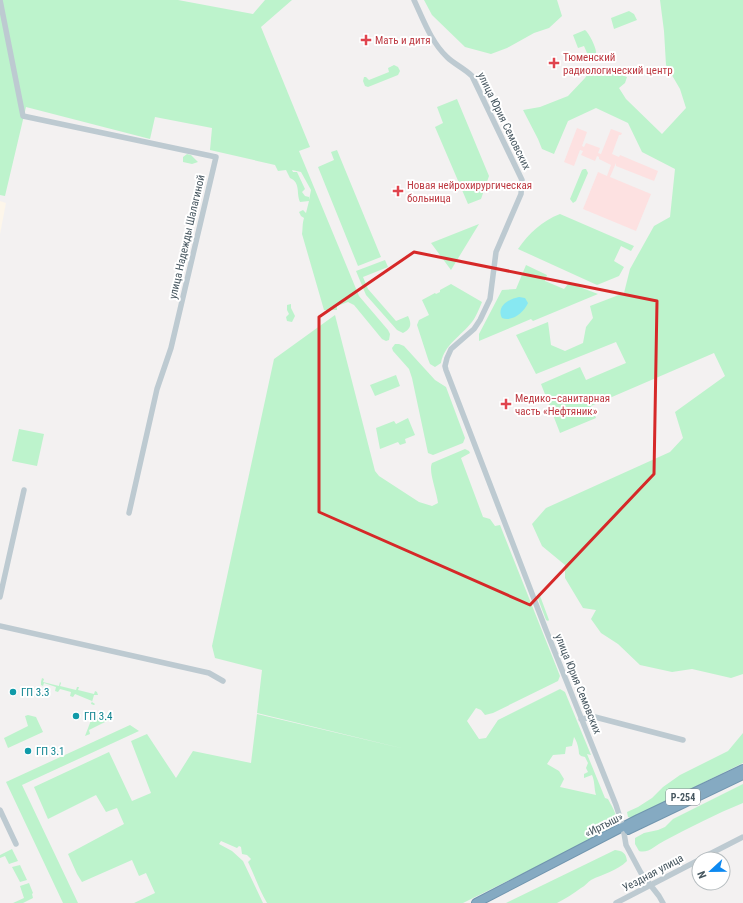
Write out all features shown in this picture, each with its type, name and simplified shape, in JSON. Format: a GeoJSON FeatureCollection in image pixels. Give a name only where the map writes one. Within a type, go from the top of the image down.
{"type":"FeatureCollection","features":[{"type":"Feature","properties":{"kind":"highway","name":"«Иртыш»"},"geometry":{"type":"LineString","coordinates":[[476,903],[743,769]]}},
{"type":"Feature","properties":{"kind":"highway","name":"«Иртыш»"},"geometry":{"type":"LineString","coordinates":[[486,903],[623,830],[743,775]]}},
{"type":"Feature","properties":{"kind":"street","name":"улица Надежды Шалагиной"},"geometry":{"type":"LineString","coordinates":[[0,0],[23,116],[216,157],[171,348],[157,389],[129,513]]}},
{"type":"Feature","properties":{"kind":"street","name":"улица Юрия Семовских"},"geometry":{"type":"LineString","coordinates":[[414,0],[434,42],[447,57],[464,68],[472,76],[522,180],[521,194],[496,252],[490,299],[474,329],[452,349],[447,358],[445,366],[446,370],[581,719],[616,805],[626,845],[642,873],[663,903]]}},
{"type":"Feature","properties":{"kind":"street"},"geometry":{"type":"LineString","coordinates":[[0,597],[24,490]]}},
{"type":"Feature","properties":{"kind":"street"},"geometry":{"type":"LineString","coordinates":[[0,626],[208,673],[223,682]]}},
{"type":"Feature","properties":{"kind":"street"},"geometry":{"type":"LineString","coordinates":[[581,719],[595,717],[683,740]]}},
{"type":"Feature","properties":{"kind":"street"},"geometry":{"type":"LineString","coordinates":[[0,810],[16,844]]}},
{"type":"Feature","properties":{"kind":"street","name":"Уездная улица"},"geometry":{"type":"LineString","coordinates":[[716,851],[743,837]]}},
{"type":"Feature","properties":{"kind":"street","name":"Уездная улица"},"geometry":{"type":"LineString","coordinates":[[616,903],[691,864]]}},
{"type":"Feature","properties":{"kind":"highlighted area"},"geometry":{"type":"Polygon","coordinates":[[[414,252],[657,301],[654,474],[530,605],[319,512],[319,317],[414,252]]]}},
{"type":"Feature","properties":{"kind":"shaded area"},"geometry":{"type":"Polygon","coordinates":[[[577,128],[587,132],[582,146],[584,147],[586,143],[600,148],[598,153],[601,154],[611,129],[622,133],[619,135],[612,154],[619,157],[620,155],[658,171],[654,181],[616,166],[616,163],[610,177],[651,194],[636,231],[583,209],[598,172],[607,176],[611,165],[599,159],[597,156],[595,161],[581,155],[583,151],[580,150],[574,166],[564,162],[577,128]]]}},
{"type":"Feature","properties":{"kind":"shaded area"},"geometry":{"type":"Polygon","coordinates":[[[0,201],[6,203],[0,234],[0,201]]]}},
{"type":"Feature","properties":{"kind":"green space"},"geometry":{"type":"Polygon","coordinates":[[[0,0],[178,0],[253,14],[265,0],[292,0],[261,27],[310,147],[299,151],[359,296],[388,330],[390,334],[389,340],[386,341],[382,339],[354,305],[348,302],[337,306],[337,310],[324,310],[302,234],[304,218],[299,212],[303,210],[306,213],[309,201],[300,202],[297,185],[290,178],[286,170],[278,171],[275,165],[210,150],[212,128],[155,117],[150,139],[26,107],[5,196],[0,195],[0,0]],[[292,170],[293,172],[297,172],[305,189],[302,192],[305,196],[309,197],[309,200],[311,190],[301,172],[292,170]]]}},
{"type":"Feature","properties":{"kind":"green space"},"geometry":{"type":"Polygon","coordinates":[[[424,0],[557,0],[562,16],[549,28],[534,33],[507,48],[491,54],[465,47],[432,15],[424,0]]]}},
{"type":"Feature","properties":{"kind":"green space"},"geometry":{"type":"Polygon","coordinates":[[[660,0],[743,0],[743,674],[731,678],[692,669],[672,672],[640,665],[618,644],[601,633],[591,619],[596,610],[583,608],[565,578],[565,565],[542,546],[532,524],[546,508],[670,452],[683,438],[675,412],[725,376],[714,353],[591,406],[596,418],[560,433],[541,384],[580,367],[586,380],[626,363],[616,342],[536,374],[516,335],[548,322],[551,345],[565,351],[583,343],[586,327],[593,318],[590,306],[624,293],[630,269],[654,226],[670,217],[675,169],[642,152],[628,123],[596,108],[568,121],[554,154],[542,149],[523,110],[540,107],[568,96],[585,78],[593,66],[605,69],[608,67],[627,77],[625,83],[619,88],[626,99],[662,134],[686,108],[680,89],[666,65],[660,0]]]}},
{"type":"Feature","properties":{"kind":"green space"},"geometry":{"type":"Polygon","coordinates":[[[629,11],[634,14],[637,20],[614,29],[611,18],[629,11]]]}},
{"type":"Feature","properties":{"kind":"green space"},"geometry":{"type":"Polygon","coordinates":[[[585,30],[596,50],[595,56],[590,60],[584,46],[578,48],[573,35],[585,30]]]}},
{"type":"Feature","properties":{"kind":"green space"},"geometry":{"type":"Polygon","coordinates":[[[394,65],[398,67],[400,71],[398,75],[368,87],[365,86],[363,81],[364,77],[369,80],[389,72],[388,68],[394,65]]]}},
{"type":"Feature","properties":{"kind":"green space"},"geometry":{"type":"Polygon","coordinates":[[[457,99],[489,176],[481,199],[468,204],[435,127],[443,123],[437,107],[457,99]]]}},
{"type":"Feature","properties":{"kind":"green space"},"geometry":{"type":"Polygon","coordinates":[[[337,150],[381,257],[358,266],[318,167],[334,160],[331,152],[337,150]]]}},
{"type":"Feature","properties":{"kind":"green space"},"geometry":{"type":"Polygon","coordinates":[[[187,154],[191,155],[198,162],[192,164],[183,162],[183,157],[187,154]]]}},
{"type":"Feature","properties":{"kind":"green space"},"geometry":{"type":"Polygon","coordinates":[[[586,169],[588,173],[576,201],[573,203],[570,199],[582,170],[586,169]]]}},
{"type":"Feature","properties":{"kind":"green space"},"geometry":{"type":"Polygon","coordinates":[[[560,214],[634,246],[631,251],[621,246],[614,261],[624,267],[619,276],[597,285],[518,249],[536,228],[547,220],[560,214]]]}},
{"type":"Feature","properties":{"kind":"green space"},"geometry":{"type":"Polygon","coordinates":[[[479,224],[451,270],[431,243],[479,224]]]}},
{"type":"Feature","properties":{"kind":"green space"},"geometry":{"type":"Polygon","coordinates":[[[385,260],[388,267],[363,277],[368,289],[396,321],[408,316],[410,326],[408,330],[403,333],[397,330],[366,295],[356,271],[385,260]]]}},
{"type":"Feature","properties":{"kind":"green space"},"geometry":{"type":"Polygon","coordinates":[[[526,265],[547,275],[545,281],[564,289],[569,283],[598,294],[533,321],[531,319],[479,341],[479,334],[502,290],[516,289],[526,265]]]}},
{"type":"Feature","properties":{"kind":"green space"},"geometry":{"type":"Polygon","coordinates":[[[451,284],[482,302],[468,327],[449,346],[441,363],[435,367],[430,364],[417,325],[419,320],[429,315],[422,300],[440,292],[440,290],[451,284]]]}},
{"type":"Feature","properties":{"kind":"green space"},"geometry":{"type":"Polygon","coordinates":[[[291,304],[291,308],[295,316],[292,322],[287,321],[286,317],[289,314],[287,305],[291,304]]]}},
{"type":"Feature","properties":{"kind":"green space"},"geometry":{"type":"Polygon","coordinates":[[[335,315],[375,471],[379,476],[419,502],[432,506],[438,503],[431,471],[432,463],[465,449],[469,451],[470,453],[461,458],[483,517],[490,519],[495,526],[500,525],[560,676],[558,681],[493,713],[485,715],[481,710],[476,708],[467,721],[479,739],[486,738],[498,720],[560,689],[565,692],[591,755],[587,754],[605,798],[608,799],[615,812],[617,823],[610,830],[463,903],[267,903],[248,862],[251,859],[247,855],[242,854],[241,847],[239,846],[237,848],[221,841],[219,844],[232,851],[243,861],[263,903],[134,903],[155,893],[146,873],[139,876],[132,860],[82,882],[68,854],[124,824],[117,808],[106,812],[96,795],[48,819],[34,787],[109,752],[132,801],[151,793],[131,741],[147,734],[176,778],[193,751],[251,763],[257,714],[405,749],[257,713],[262,670],[215,658],[212,646],[274,359],[335,315]],[[574,737],[572,746],[566,747],[565,754],[553,755],[547,764],[559,771],[564,779],[560,787],[596,795],[592,775],[584,778],[584,774],[588,772],[586,768],[588,763],[585,757],[579,754],[578,745],[574,737]]]}},
{"type":"Feature","properties":{"kind":"green space"},"geometry":{"type":"Polygon","coordinates":[[[395,344],[404,346],[435,380],[446,387],[465,438],[463,443],[433,455],[428,453],[412,378],[409,369],[393,351],[392,348],[395,344]]]}},
{"type":"Feature","properties":{"kind":"green space"},"geometry":{"type":"Polygon","coordinates":[[[396,375],[400,386],[375,396],[370,385],[396,375]]]}},
{"type":"Feature","properties":{"kind":"green space"},"geometry":{"type":"Polygon","coordinates":[[[408,418],[415,435],[405,439],[406,443],[400,445],[398,442],[380,449],[376,428],[394,421],[396,424],[408,418]]]}},
{"type":"Feature","properties":{"kind":"green space"},"geometry":{"type":"Polygon","coordinates":[[[19,429],[44,434],[37,466],[12,461],[19,429]]]}},
{"type":"Feature","properties":{"kind":"green space"},"geometry":{"type":"Polygon","coordinates":[[[539,593],[549,620],[548,621],[546,620],[537,596],[539,593]]]}},
{"type":"Feature","properties":{"kind":"green space"},"geometry":{"type":"Polygon","coordinates":[[[42,678],[44,679],[43,682],[59,686],[60,682],[60,686],[76,690],[77,687],[79,687],[78,690],[94,694],[95,691],[98,695],[94,695],[92,702],[95,704],[94,705],[91,704],[92,701],[75,694],[73,697],[70,696],[71,692],[60,689],[58,692],[55,691],[56,687],[44,683],[43,686],[41,685],[42,678]]]}},
{"type":"Feature","properties":{"kind":"green space"},"geometry":{"type":"Polygon","coordinates":[[[28,715],[36,717],[43,732],[8,748],[4,738],[28,726],[25,716],[28,715]]]}},
{"type":"Feature","properties":{"kind":"green space"},"geometry":{"type":"Polygon","coordinates":[[[93,715],[109,720],[89,730],[90,734],[85,736],[93,715]]]}},
{"type":"Feature","properties":{"kind":"green space"},"geometry":{"type":"Polygon","coordinates":[[[130,725],[139,731],[22,785],[78,903],[63,903],[6,782],[130,725]]]}},
{"type":"Feature","properties":{"kind":"green space"},"geometry":{"type":"Polygon","coordinates":[[[743,733],[743,763],[634,817],[628,817],[627,812],[652,798],[663,787],[680,775],[728,751],[743,733]]]}},
{"type":"Feature","properties":{"kind":"green space"},"geometry":{"type":"Polygon","coordinates":[[[743,784],[743,803],[693,826],[649,850],[642,852],[639,851],[635,844],[635,838],[644,833],[665,827],[673,819],[743,784]]]}},
{"type":"Feature","properties":{"kind":"green space"},"geometry":{"type":"Polygon","coordinates":[[[12,849],[18,861],[9,864],[5,856],[0,858],[0,855],[12,849]]]}},
{"type":"Feature","properties":{"kind":"green space"},"geometry":{"type":"Polygon","coordinates":[[[615,850],[624,853],[627,861],[614,870],[591,880],[557,903],[506,903],[615,850]]]}},
{"type":"Feature","properties":{"kind":"green space"},"geometry":{"type":"Polygon","coordinates":[[[20,865],[27,880],[20,882],[12,867],[20,865]]]}},
{"type":"Feature","properties":{"kind":"green space"},"geometry":{"type":"Polygon","coordinates":[[[29,883],[33,893],[33,898],[23,903],[13,903],[24,898],[20,886],[29,883]]]}},
{"type":"Feature","properties":{"kind":"water"},"geometry":{"type":"Polygon","coordinates":[[[519,297],[525,298],[528,303],[524,310],[510,319],[502,318],[501,310],[504,304],[511,299],[519,297]]]}},
{"type":"Feature","properties":{"kind":"place","name":"Мать и дитя"},"geometry":{"type":"Point","coordinates":[366,40]}},
{"type":"Feature","properties":{"kind":"place","name":"Тюменский радиологический центр"},"geometry":{"type":"Point","coordinates":[554,63]}},
{"type":"Feature","properties":{"kind":"place","name":"Новая нейрохирургическая больница"},"geometry":{"type":"Point","coordinates":[398,191]}},
{"type":"Feature","properties":{"kind":"place","name":"Медико–санитарная часть «Нефтяник»"},"geometry":{"type":"Point","coordinates":[506,404]}},
{"type":"Feature","properties":{"kind":"place","name":"ГП 3.3"},"geometry":{"type":"Point","coordinates":[13,692]}},
{"type":"Feature","properties":{"kind":"place","name":"ГП 3.4"},"geometry":{"type":"Point","coordinates":[76,716]}},
{"type":"Feature","properties":{"kind":"place","name":"ГП 3.1"},"geometry":{"type":"Point","coordinates":[28,751]}}]}
